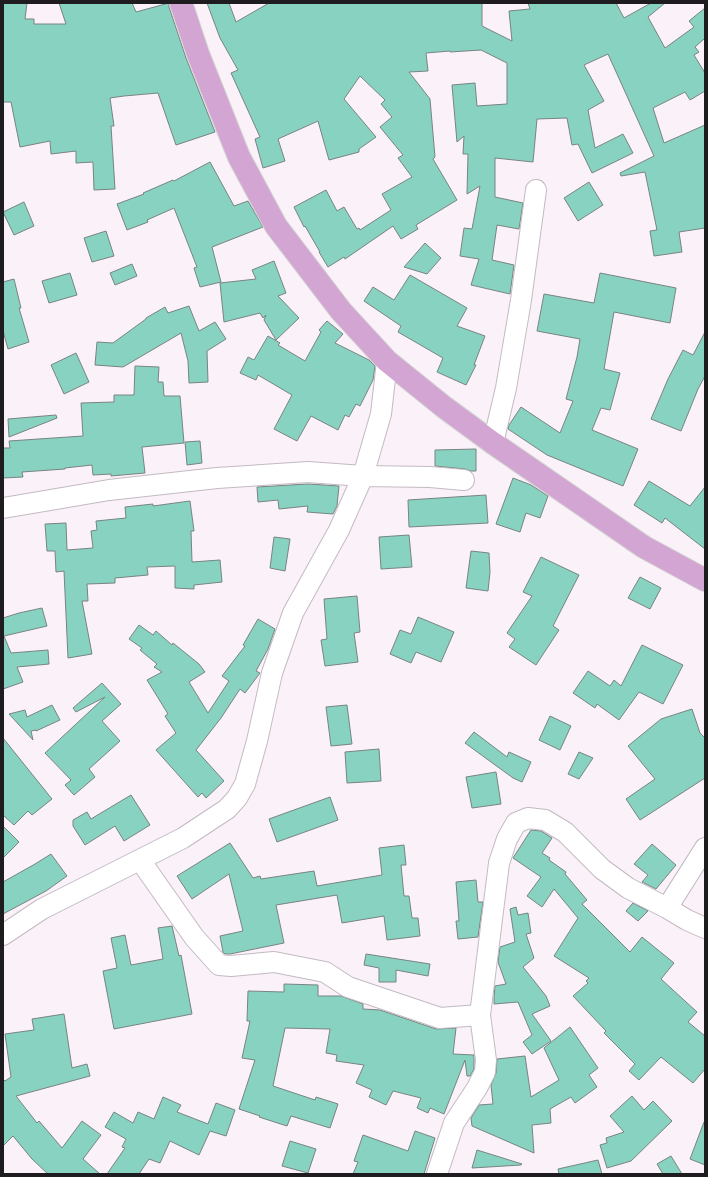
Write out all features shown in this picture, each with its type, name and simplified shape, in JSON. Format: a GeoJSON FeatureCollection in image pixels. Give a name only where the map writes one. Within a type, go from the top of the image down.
{"type":"FeatureCollection","features":[{"type":"Feature","properties":{"kind":"main road"},"geometry":{"type":"LineString","coordinates":[[181,3],[198,54],[239,157],[276,226],[341,312],[388,361],[444,407],[493,443],[644,547],[705,580]]}},
{"type":"Feature","properties":{"kind":"street"},"geometry":{"type":"LineString","coordinates":[[493,443],[506,388],[521,300],[536,190]]}},
{"type":"Feature","properties":{"kind":"street"},"geometry":{"type":"LineString","coordinates":[[3,935],[42,909],[183,838],[227,809],[237,798],[245,784],[257,741],[272,672],[293,613],[339,530],[363,476],[381,414],[388,361]]}},
{"type":"Feature","properties":{"kind":"street"},"geometry":{"type":"LineString","coordinates":[[3,508],[109,490],[216,478],[308,472],[363,476],[430,477],[464,480]]}},
{"type":"Feature","properties":{"kind":"street"},"geometry":{"type":"LineString","coordinates":[[437,1174],[454,1123],[478,1088],[485,1072],[486,1060],[480,1015],[499,863],[507,839],[516,823],[528,818],[545,820],[566,832],[602,869],[628,888],[705,928]]}},
{"type":"Feature","properties":{"kind":"street"},"geometry":{"type":"LineString","coordinates":[[667,908],[705,848]]}},
{"type":"Feature","properties":{"kind":"street"},"geometry":{"type":"LineString","coordinates":[[140,860],[194,937],[219,964],[231,966],[274,962],[281,963],[325,972],[348,987],[440,1018],[480,1015]]}},
{"type":"Feature","properties":{"kind":"building"},"geometry":{"type":"Polygon","coordinates":[[[3,3],[27,3],[25,19],[34,19],[34,24],[66,24],[59,3],[132,3],[136,12],[169,3],[186,58],[215,132],[176,145],[158,93],[110,98],[114,126],[111,126],[115,189],[94,190],[93,162],[76,163],[76,151],[51,154],[50,141],[20,147],[11,102],[3,102],[3,3]]]}},
{"type":"Feature","properties":{"kind":"building"},"geometry":{"type":"Polygon","coordinates":[[[207,3],[229,3],[236,22],[269,3],[482,3],[482,26],[512,41],[509,11],[530,9],[528,3],[616,3],[624,18],[651,3],[665,3],[648,17],[665,48],[694,27],[689,21],[705,8],[705,40],[704,39],[695,47],[699,52],[694,55],[705,73],[705,91],[690,100],[685,92],[653,108],[664,143],[705,125],[705,228],[679,232],[682,252],[654,256],[650,231],[657,230],[645,172],[621,176],[620,173],[654,156],[608,54],[584,65],[604,101],[588,110],[595,148],[623,134],[633,153],[592,173],[578,144],[572,145],[567,118],[537,119],[533,162],[495,158],[495,197],[523,203],[519,229],[497,225],[492,260],[514,265],[510,294],[471,285],[479,259],[460,256],[464,228],[472,229],[480,186],[467,194],[468,154],[463,154],[464,136],[457,142],[452,85],[475,83],[477,106],[507,104],[507,63],[481,50],[426,53],[428,71],[409,72],[430,99],[435,157],[433,159],[457,200],[416,225],[418,229],[401,239],[393,226],[345,259],[344,257],[328,267],[294,207],[326,190],[337,211],[344,207],[357,229],[359,228],[360,230],[391,210],[382,194],[412,177],[398,158],[403,155],[380,127],[392,117],[381,104],[385,100],[360,76],[344,99],[376,137],[359,149],[359,152],[329,160],[318,121],[278,139],[285,161],[263,168],[255,139],[260,137],[231,73],[238,70],[220,38],[207,3]]]}},
{"type":"Feature","properties":{"kind":"building"},"geometry":{"type":"Polygon","coordinates":[[[210,162],[234,206],[248,201],[263,227],[212,247],[221,282],[200,287],[194,268],[197,267],[174,208],[147,220],[148,222],[127,230],[117,204],[144,194],[143,193],[173,180],[174,181],[210,162]]]}},
{"type":"Feature","properties":{"kind":"building"},"geometry":{"type":"Polygon","coordinates":[[[589,182],[603,205],[578,221],[564,198],[589,182]]]}},
{"type":"Feature","properties":{"kind":"building"},"geometry":{"type":"Polygon","coordinates":[[[24,202],[34,226],[14,235],[3,212],[24,202]]]}},
{"type":"Feature","properties":{"kind":"building"},"geometry":{"type":"Polygon","coordinates":[[[106,231],[114,256],[92,262],[84,238],[106,231]]]}},
{"type":"Feature","properties":{"kind":"building"},"geometry":{"type":"Polygon","coordinates":[[[425,243],[441,258],[427,274],[404,267],[425,243]]]}},
{"type":"Feature","properties":{"kind":"building"},"geometry":{"type":"Polygon","coordinates":[[[274,261],[286,293],[278,296],[299,318],[276,340],[264,320],[266,315],[263,318],[260,313],[224,322],[220,283],[256,279],[252,270],[274,261]]]}},
{"type":"Feature","properties":{"kind":"building"},"geometry":{"type":"Polygon","coordinates":[[[132,264],[137,276],[115,285],[110,273],[132,264]]]}},
{"type":"Feature","properties":{"kind":"building"},"geometry":{"type":"Polygon","coordinates":[[[70,273],[77,295],[49,303],[42,281],[70,273]]]}},
{"type":"Feature","properties":{"kind":"building"},"geometry":{"type":"Polygon","coordinates":[[[600,273],[676,288],[670,323],[614,312],[604,369],[620,373],[610,410],[601,408],[592,430],[638,449],[623,486],[547,455],[508,429],[521,407],[560,433],[573,401],[566,399],[580,339],[537,331],[544,294],[594,303],[600,273]]]}},
{"type":"Feature","properties":{"kind":"building"},"geometry":{"type":"Polygon","coordinates":[[[410,275],[467,308],[457,326],[485,336],[474,365],[476,365],[466,385],[437,372],[443,358],[398,332],[401,326],[364,301],[373,287],[394,300],[410,275]]]}},
{"type":"Feature","properties":{"kind":"building"},"geometry":{"type":"Polygon","coordinates":[[[14,279],[21,308],[19,308],[29,342],[8,349],[3,331],[3,282],[14,279]]]}},
{"type":"Feature","properties":{"kind":"building"},"geometry":{"type":"Polygon","coordinates":[[[189,306],[199,331],[215,322],[226,339],[207,351],[208,382],[189,383],[188,361],[181,333],[123,367],[95,365],[97,342],[113,343],[146,318],[165,307],[168,313],[189,306]]]}},
{"type":"Feature","properties":{"kind":"building"},"geometry":{"type":"Polygon","coordinates":[[[327,321],[343,334],[335,343],[369,360],[375,366],[373,380],[360,406],[356,404],[349,417],[345,415],[338,430],[311,416],[297,441],[274,429],[292,395],[258,375],[256,380],[240,373],[248,357],[254,360],[268,336],[280,343],[278,345],[305,361],[321,332],[319,330],[327,321]]]}},
{"type":"Feature","properties":{"kind":"building"},"geometry":{"type":"Polygon","coordinates":[[[705,332],[705,376],[698,389],[681,431],[651,419],[668,379],[683,350],[693,355],[705,332]]]}},
{"type":"Feature","properties":{"kind":"building"},"geometry":{"type":"Polygon","coordinates":[[[76,353],[89,382],[64,394],[51,365],[76,353]]]}},
{"type":"Feature","properties":{"kind":"building"},"geometry":{"type":"Polygon","coordinates":[[[135,366],[159,367],[158,382],[163,382],[164,396],[180,396],[184,443],[142,447],[145,473],[111,476],[111,474],[93,475],[92,465],[65,469],[22,472],[23,477],[3,478],[3,448],[10,448],[9,441],[83,436],[81,403],[114,402],[114,395],[134,395],[135,366]]]}},
{"type":"Feature","properties":{"kind":"building"},"geometry":{"type":"Polygon","coordinates":[[[56,415],[57,418],[9,437],[8,419],[56,415]]]}},
{"type":"Feature","properties":{"kind":"building"},"geometry":{"type":"Polygon","coordinates":[[[200,441],[202,463],[187,465],[185,442],[200,441]]]}},
{"type":"Feature","properties":{"kind":"building"},"geometry":{"type":"Polygon","coordinates":[[[476,449],[476,471],[435,466],[435,450],[476,449]]]}},
{"type":"Feature","properties":{"kind":"building"},"geometry":{"type":"Polygon","coordinates":[[[513,478],[531,485],[548,496],[540,518],[526,513],[520,532],[496,524],[513,478]]]}},
{"type":"Feature","properties":{"kind":"building"},"geometry":{"type":"Polygon","coordinates":[[[649,481],[690,506],[705,487],[705,549],[665,518],[662,523],[634,505],[649,481]]]}},
{"type":"Feature","properties":{"kind":"building"},"geometry":{"type":"Polygon","coordinates":[[[308,484],[339,486],[337,506],[333,514],[307,512],[308,506],[279,509],[278,500],[258,502],[257,487],[308,484]]]}},
{"type":"Feature","properties":{"kind":"building"},"geometry":{"type":"Polygon","coordinates":[[[486,495],[488,523],[409,527],[408,500],[486,495]]]}},
{"type":"Feature","properties":{"kind":"building"},"geometry":{"type":"Polygon","coordinates":[[[190,501],[194,531],[191,531],[192,562],[220,560],[222,582],[194,585],[194,589],[175,588],[175,566],[147,567],[148,575],[115,578],[115,583],[87,584],[88,601],[82,601],[92,654],[68,658],[64,571],[56,572],[55,551],[47,551],[45,524],[66,523],[67,550],[93,548],[91,531],[97,530],[96,521],[126,518],[125,507],[153,504],[153,506],[190,501]]]}},
{"type":"Feature","properties":{"kind":"building"},"geometry":{"type":"Polygon","coordinates":[[[409,535],[412,567],[381,569],[379,537],[409,535]]]}},
{"type":"Feature","properties":{"kind":"building"},"geometry":{"type":"Polygon","coordinates":[[[274,537],[290,539],[285,571],[270,568],[274,537]]]}},
{"type":"Feature","properties":{"kind":"building"},"geometry":{"type":"Polygon","coordinates":[[[471,551],[489,553],[490,572],[488,591],[466,588],[471,551]]]}},
{"type":"Feature","properties":{"kind":"building"},"geometry":{"type":"Polygon","coordinates":[[[541,557],[579,575],[553,626],[559,630],[536,665],[509,647],[515,639],[507,633],[532,596],[523,592],[541,557]]]}},
{"type":"Feature","properties":{"kind":"building"},"geometry":{"type":"Polygon","coordinates":[[[640,577],[661,588],[650,609],[628,598],[640,577]]]}},
{"type":"Feature","properties":{"kind":"building"},"geometry":{"type":"Polygon","coordinates":[[[357,596],[360,632],[354,633],[358,662],[325,666],[321,640],[327,639],[324,599],[357,596]]]}},
{"type":"Feature","properties":{"kind":"building"},"geometry":{"type":"Polygon","coordinates":[[[42,608],[47,626],[4,636],[11,653],[48,650],[49,664],[17,667],[23,682],[3,689],[3,618],[42,608]]]}},
{"type":"Feature","properties":{"kind":"building"},"geometry":{"type":"Polygon","coordinates":[[[418,617],[454,632],[441,662],[416,652],[411,663],[390,654],[400,630],[411,634],[418,617]]]}},
{"type":"Feature","properties":{"kind":"building"},"geometry":{"type":"Polygon","coordinates":[[[258,619],[275,629],[268,649],[256,671],[260,673],[245,693],[240,689],[221,718],[196,750],[224,781],[206,798],[202,793],[198,797],[156,750],[176,733],[165,716],[168,714],[147,680],[162,672],[154,667],[157,664],[140,650],[142,648],[129,639],[139,625],[153,635],[156,631],[172,645],[173,643],[199,664],[205,672],[189,682],[208,713],[229,681],[222,676],[245,646],[243,645],[258,619]]]}},
{"type":"Feature","properties":{"kind":"building"},"geometry":{"type":"Polygon","coordinates":[[[642,645],[683,665],[663,704],[639,692],[619,720],[597,704],[595,708],[573,693],[588,671],[610,686],[614,680],[621,686],[642,645]]]}},
{"type":"Feature","properties":{"kind":"building"},"geometry":{"type":"Polygon","coordinates":[[[102,683],[121,704],[102,721],[120,741],[89,769],[95,777],[74,795],[65,785],[71,780],[45,753],[105,697],[76,712],[73,708],[102,683]]]}},
{"type":"Feature","properties":{"kind":"building"},"geometry":{"type":"Polygon","coordinates":[[[52,705],[60,720],[36,731],[31,731],[33,740],[9,714],[25,710],[27,717],[52,705]]]}},
{"type":"Feature","properties":{"kind":"building"},"geometry":{"type":"Polygon","coordinates":[[[347,705],[352,744],[331,746],[326,707],[347,705]]]}},
{"type":"Feature","properties":{"kind":"building"},"geometry":{"type":"Polygon","coordinates":[[[692,709],[700,733],[705,738],[705,778],[640,820],[626,799],[655,779],[628,746],[661,719],[692,709]]]}},
{"type":"Feature","properties":{"kind":"building"},"geometry":{"type":"Polygon","coordinates":[[[550,716],[571,726],[560,750],[539,740],[550,716]]]}},
{"type":"Feature","properties":{"kind":"building"},"geometry":{"type":"Polygon","coordinates":[[[474,732],[507,757],[509,752],[531,762],[522,782],[513,778],[465,743],[474,732]]]}},
{"type":"Feature","properties":{"kind":"building"},"geometry":{"type":"Polygon","coordinates":[[[3,738],[52,799],[32,815],[28,811],[14,825],[3,815],[3,738]]]}},
{"type":"Feature","properties":{"kind":"building"},"geometry":{"type":"Polygon","coordinates":[[[379,749],[381,781],[347,783],[345,752],[379,749]]]}},
{"type":"Feature","properties":{"kind":"building"},"geometry":{"type":"Polygon","coordinates":[[[579,752],[593,758],[579,779],[568,774],[579,752]]]}},
{"type":"Feature","properties":{"kind":"building"},"geometry":{"type":"Polygon","coordinates":[[[496,772],[501,804],[472,808],[466,777],[496,772]]]}},
{"type":"Feature","properties":{"kind":"building"},"geometry":{"type":"Polygon","coordinates":[[[131,795],[150,825],[124,841],[115,826],[85,845],[73,826],[73,820],[87,812],[91,819],[131,795]]]}},
{"type":"Feature","properties":{"kind":"building"},"geometry":{"type":"Polygon","coordinates":[[[330,797],[338,820],[277,842],[269,819],[330,797]]]}},
{"type":"Feature","properties":{"kind":"building"},"geometry":{"type":"Polygon","coordinates":[[[3,826],[19,842],[3,858],[3,826]]]}},
{"type":"Feature","properties":{"kind":"building"},"geometry":{"type":"Polygon","coordinates":[[[531,830],[541,831],[552,838],[542,853],[566,872],[565,874],[587,900],[582,904],[630,952],[642,937],[674,963],[661,979],[697,1012],[688,1022],[705,1036],[705,1069],[693,1083],[661,1057],[639,1080],[629,1071],[635,1064],[604,1033],[606,1031],[573,996],[588,983],[586,981],[589,978],[554,956],[578,918],[554,889],[542,907],[527,896],[541,877],[513,858],[531,830]]]}},
{"type":"Feature","properties":{"kind":"building"},"geometry":{"type":"Polygon","coordinates":[[[230,843],[253,878],[260,876],[261,879],[314,871],[317,886],[382,875],[379,848],[404,845],[406,865],[401,865],[404,896],[409,896],[412,918],[418,918],[420,936],[387,940],[384,916],[342,923],[337,895],[276,905],[284,943],[225,954],[223,952],[220,936],[243,931],[229,874],[192,899],[177,876],[230,843]]]}},
{"type":"Feature","properties":{"kind":"building"},"geometry":{"type":"Polygon","coordinates":[[[652,844],[676,865],[656,889],[642,882],[648,875],[634,864],[652,844]]]}},
{"type":"Feature","properties":{"kind":"building"},"geometry":{"type":"Polygon","coordinates":[[[51,854],[67,876],[46,891],[3,914],[3,882],[51,854]]]}},
{"type":"Feature","properties":{"kind":"building"},"geometry":{"type":"Polygon","coordinates":[[[476,880],[478,902],[483,902],[478,937],[458,939],[456,921],[459,921],[456,882],[476,880]]]}},
{"type":"Feature","properties":{"kind":"building"},"geometry":{"type":"Polygon","coordinates":[[[633,903],[648,911],[638,921],[626,911],[633,903]]]}},
{"type":"Feature","properties":{"kind":"building"},"geometry":{"type":"Polygon","coordinates":[[[516,907],[518,915],[528,913],[531,933],[526,934],[534,958],[523,967],[546,996],[550,1006],[532,1014],[551,1041],[532,1054],[523,1042],[532,1035],[518,1002],[494,1004],[495,986],[506,984],[498,962],[500,947],[515,942],[510,909],[516,907]]]}},
{"type":"Feature","properties":{"kind":"building"},"geometry":{"type":"Polygon","coordinates":[[[172,926],[179,956],[181,955],[192,1014],[114,1029],[103,971],[117,968],[111,938],[125,935],[131,965],[163,959],[158,928],[172,926]]]}},
{"type":"Feature","properties":{"kind":"building"},"geometry":{"type":"Polygon","coordinates":[[[366,954],[430,964],[428,976],[396,970],[396,982],[379,982],[379,968],[364,965],[366,954]]]}},
{"type":"Feature","properties":{"kind":"building"},"geometry":{"type":"Polygon","coordinates":[[[284,984],[318,985],[318,996],[341,996],[363,1004],[363,1009],[380,1010],[436,1029],[456,1028],[453,1054],[474,1055],[474,1069],[470,1076],[467,1076],[465,1060],[444,1114],[430,1108],[428,1113],[417,1108],[421,1098],[393,1091],[386,1105],[369,1097],[372,1090],[356,1083],[364,1065],[336,1061],[337,1055],[326,1053],[330,1029],[285,1028],[273,1086],[315,1100],[316,1097],[338,1104],[330,1128],[291,1116],[287,1126],[239,1109],[255,1060],[242,1058],[250,1021],[247,1021],[248,991],[284,992],[284,984]]]}},
{"type":"Feature","properties":{"kind":"building"},"geometry":{"type":"Polygon","coordinates":[[[64,1014],[72,1068],[87,1064],[90,1076],[16,1096],[37,1123],[39,1121],[62,1148],[82,1121],[101,1135],[83,1159],[100,1174],[48,1174],[32,1159],[13,1136],[3,1146],[3,1079],[5,1081],[11,1077],[5,1034],[34,1030],[32,1019],[64,1014]]]}},
{"type":"Feature","properties":{"kind":"building"},"geometry":{"type":"Polygon","coordinates":[[[570,1027],[598,1068],[589,1075],[597,1087],[575,1103],[571,1097],[550,1109],[551,1123],[532,1125],[534,1153],[472,1126],[471,1118],[479,1105],[493,1104],[491,1085],[496,1073],[497,1059],[525,1056],[531,1097],[559,1080],[544,1048],[570,1027]]]}},
{"type":"Feature","properties":{"kind":"building"},"geometry":{"type":"Polygon","coordinates":[[[632,1096],[644,1110],[653,1101],[672,1121],[631,1161],[607,1168],[600,1145],[607,1143],[606,1138],[624,1132],[610,1116],[632,1096]]]}},
{"type":"Feature","properties":{"kind":"building"},"geometry":{"type":"Polygon","coordinates":[[[163,1097],[181,1105],[177,1112],[208,1124],[216,1103],[235,1110],[226,1136],[210,1131],[199,1155],[170,1141],[160,1163],[149,1159],[139,1174],[107,1174],[125,1148],[122,1147],[126,1139],[105,1127],[114,1112],[133,1123],[138,1112],[154,1119],[163,1097]]]}},
{"type":"Feature","properties":{"kind":"building"},"geometry":{"type":"Polygon","coordinates":[[[704,1122],[705,1123],[705,1165],[690,1159],[704,1122]]]}},
{"type":"Feature","properties":{"kind":"building"},"geometry":{"type":"Polygon","coordinates":[[[415,1131],[435,1138],[424,1174],[353,1174],[358,1162],[354,1161],[363,1135],[408,1151],[415,1131]]]}},
{"type":"Feature","properties":{"kind":"building"},"geometry":{"type":"Polygon","coordinates":[[[290,1141],[316,1149],[308,1173],[282,1166],[290,1141]]]}},
{"type":"Feature","properties":{"kind":"building"},"geometry":{"type":"Polygon","coordinates":[[[477,1150],[522,1164],[472,1168],[477,1150]]]}},
{"type":"Feature","properties":{"kind":"building"},"geometry":{"type":"Polygon","coordinates":[[[671,1156],[682,1174],[663,1174],[657,1164],[671,1156]]]}},
{"type":"Feature","properties":{"kind":"building"},"geometry":{"type":"Polygon","coordinates":[[[598,1160],[602,1174],[559,1174],[558,1169],[598,1160]]]}}]}
